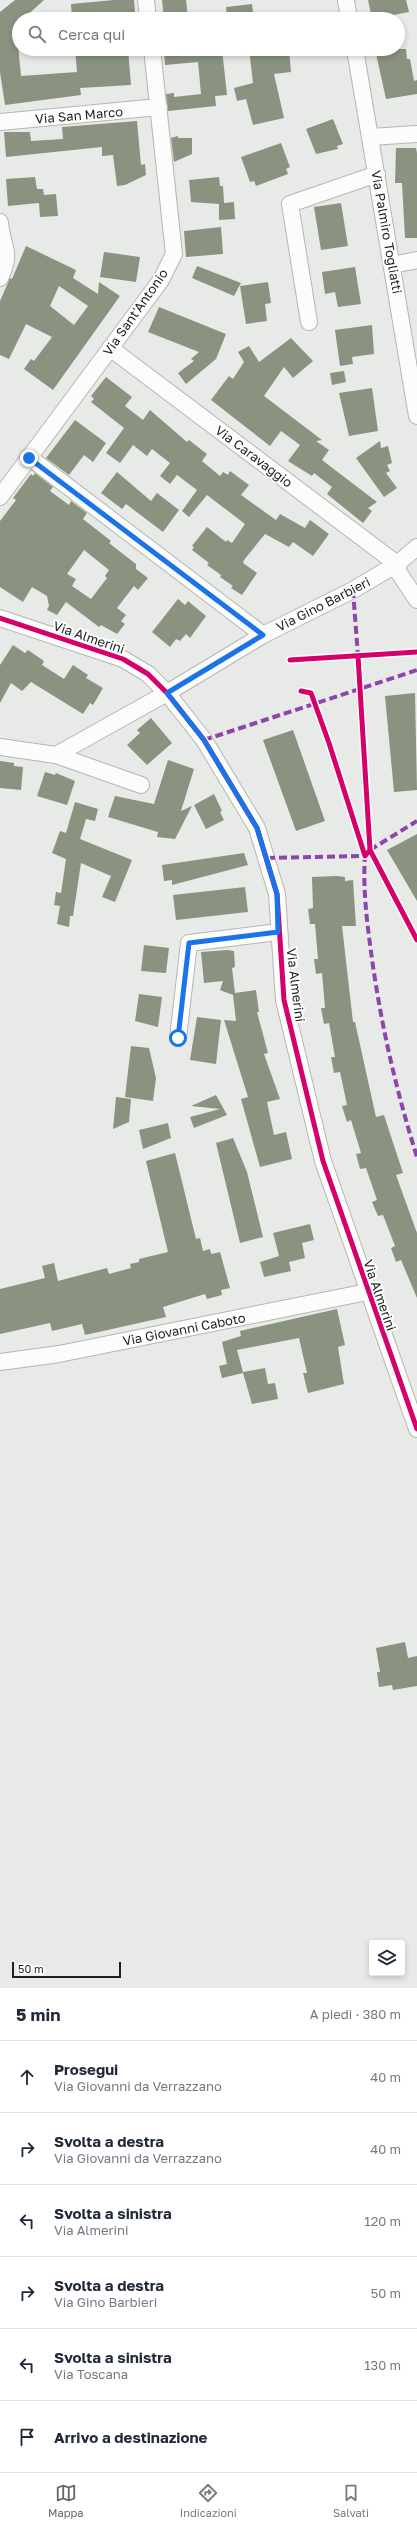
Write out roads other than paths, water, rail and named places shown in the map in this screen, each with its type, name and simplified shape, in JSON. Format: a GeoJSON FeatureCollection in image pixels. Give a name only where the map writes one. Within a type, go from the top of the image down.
{"type":"FeatureCollection","features":[{"type":"Feature","properties":{"kind":"street"},"geometry":{"type":"LineString","coordinates":[[146,0],[147,12]]}},
{"type":"Feature","properties":{"kind":"street"},"geometry":{"type":"LineString","coordinates":[[346,0],[349,12]]}},
{"type":"Feature","properties":{"kind":"street","name":"Via Sant'Antonio"},"geometry":{"type":"LineString","coordinates":[[0,496],[161,280],[174,254],[153,56]]}},
{"type":"Feature","properties":{"kind":"street","name":"Via Palmiro Togliatti"},"geometry":{"type":"LineString","coordinates":[[356,56],[417,416]]}},
{"type":"Feature","properties":{"kind":"street","name":"Via San Marco"},"geometry":{"type":"LineString","coordinates":[[0,122],[159,107]]}},
{"type":"Feature","properties":{"kind":"street"},"geometry":{"type":"LineString","coordinates":[[370,137],[417,134]]}},
{"type":"Feature","properties":{"kind":"street"},"geometry":{"type":"LineString","coordinates":[[309,322],[290,204],[377,174]]}},
{"type":"Feature","properties":{"kind":"street"},"geometry":{"type":"LineString","coordinates":[[0,231],[6,247],[8,258],[0,278]]}},
{"type":"Feature","properties":{"kind":"street"},"geometry":{"type":"LineString","coordinates":[[392,265],[417,260]]}},
{"type":"Feature","properties":{"kind":"street","name":"Via Caravaggio"},"geometry":{"type":"LineString","coordinates":[[110,348],[397,564]]}},
{"type":"Feature","properties":{"kind":"street"},"geometry":{"type":"LineString","coordinates":[[29,458],[263,635]]}},
{"type":"Feature","properties":{"kind":"street"},"geometry":{"type":"LineString","coordinates":[[417,546],[397,564],[399,573],[417,600]]}},
{"type":"Feature","properties":{"kind":"street","name":"Via Gino Barbieri"},"geometry":{"type":"LineString","coordinates":[[56,755],[167,693],[263,635],[353,590],[397,564]]}},
{"type":"Feature","properties":{"kind":"street","name":"Via Almerini"},"geometry":{"type":"LineString","coordinates":[[0,618],[123,659],[148,674],[167,693],[204,740],[257,828],[277,894],[278,932],[284,1000],[291,1036],[323,1161],[367,1292],[417,1429]]}},
{"type":"Feature","properties":{"kind":"street"},"geometry":{"type":"LineString","coordinates":[[0,747],[56,755],[141,786]]}},
{"type":"Feature","properties":{"kind":"street"},"geometry":{"type":"LineString","coordinates":[[178,1038],[189,943],[278,932]]}},
{"type":"Feature","properties":{"kind":"street","name":"Via Giovanni Caboto"},"geometry":{"type":"LineString","coordinates":[[0,1362],[60,1354],[367,1292]]}}]}
